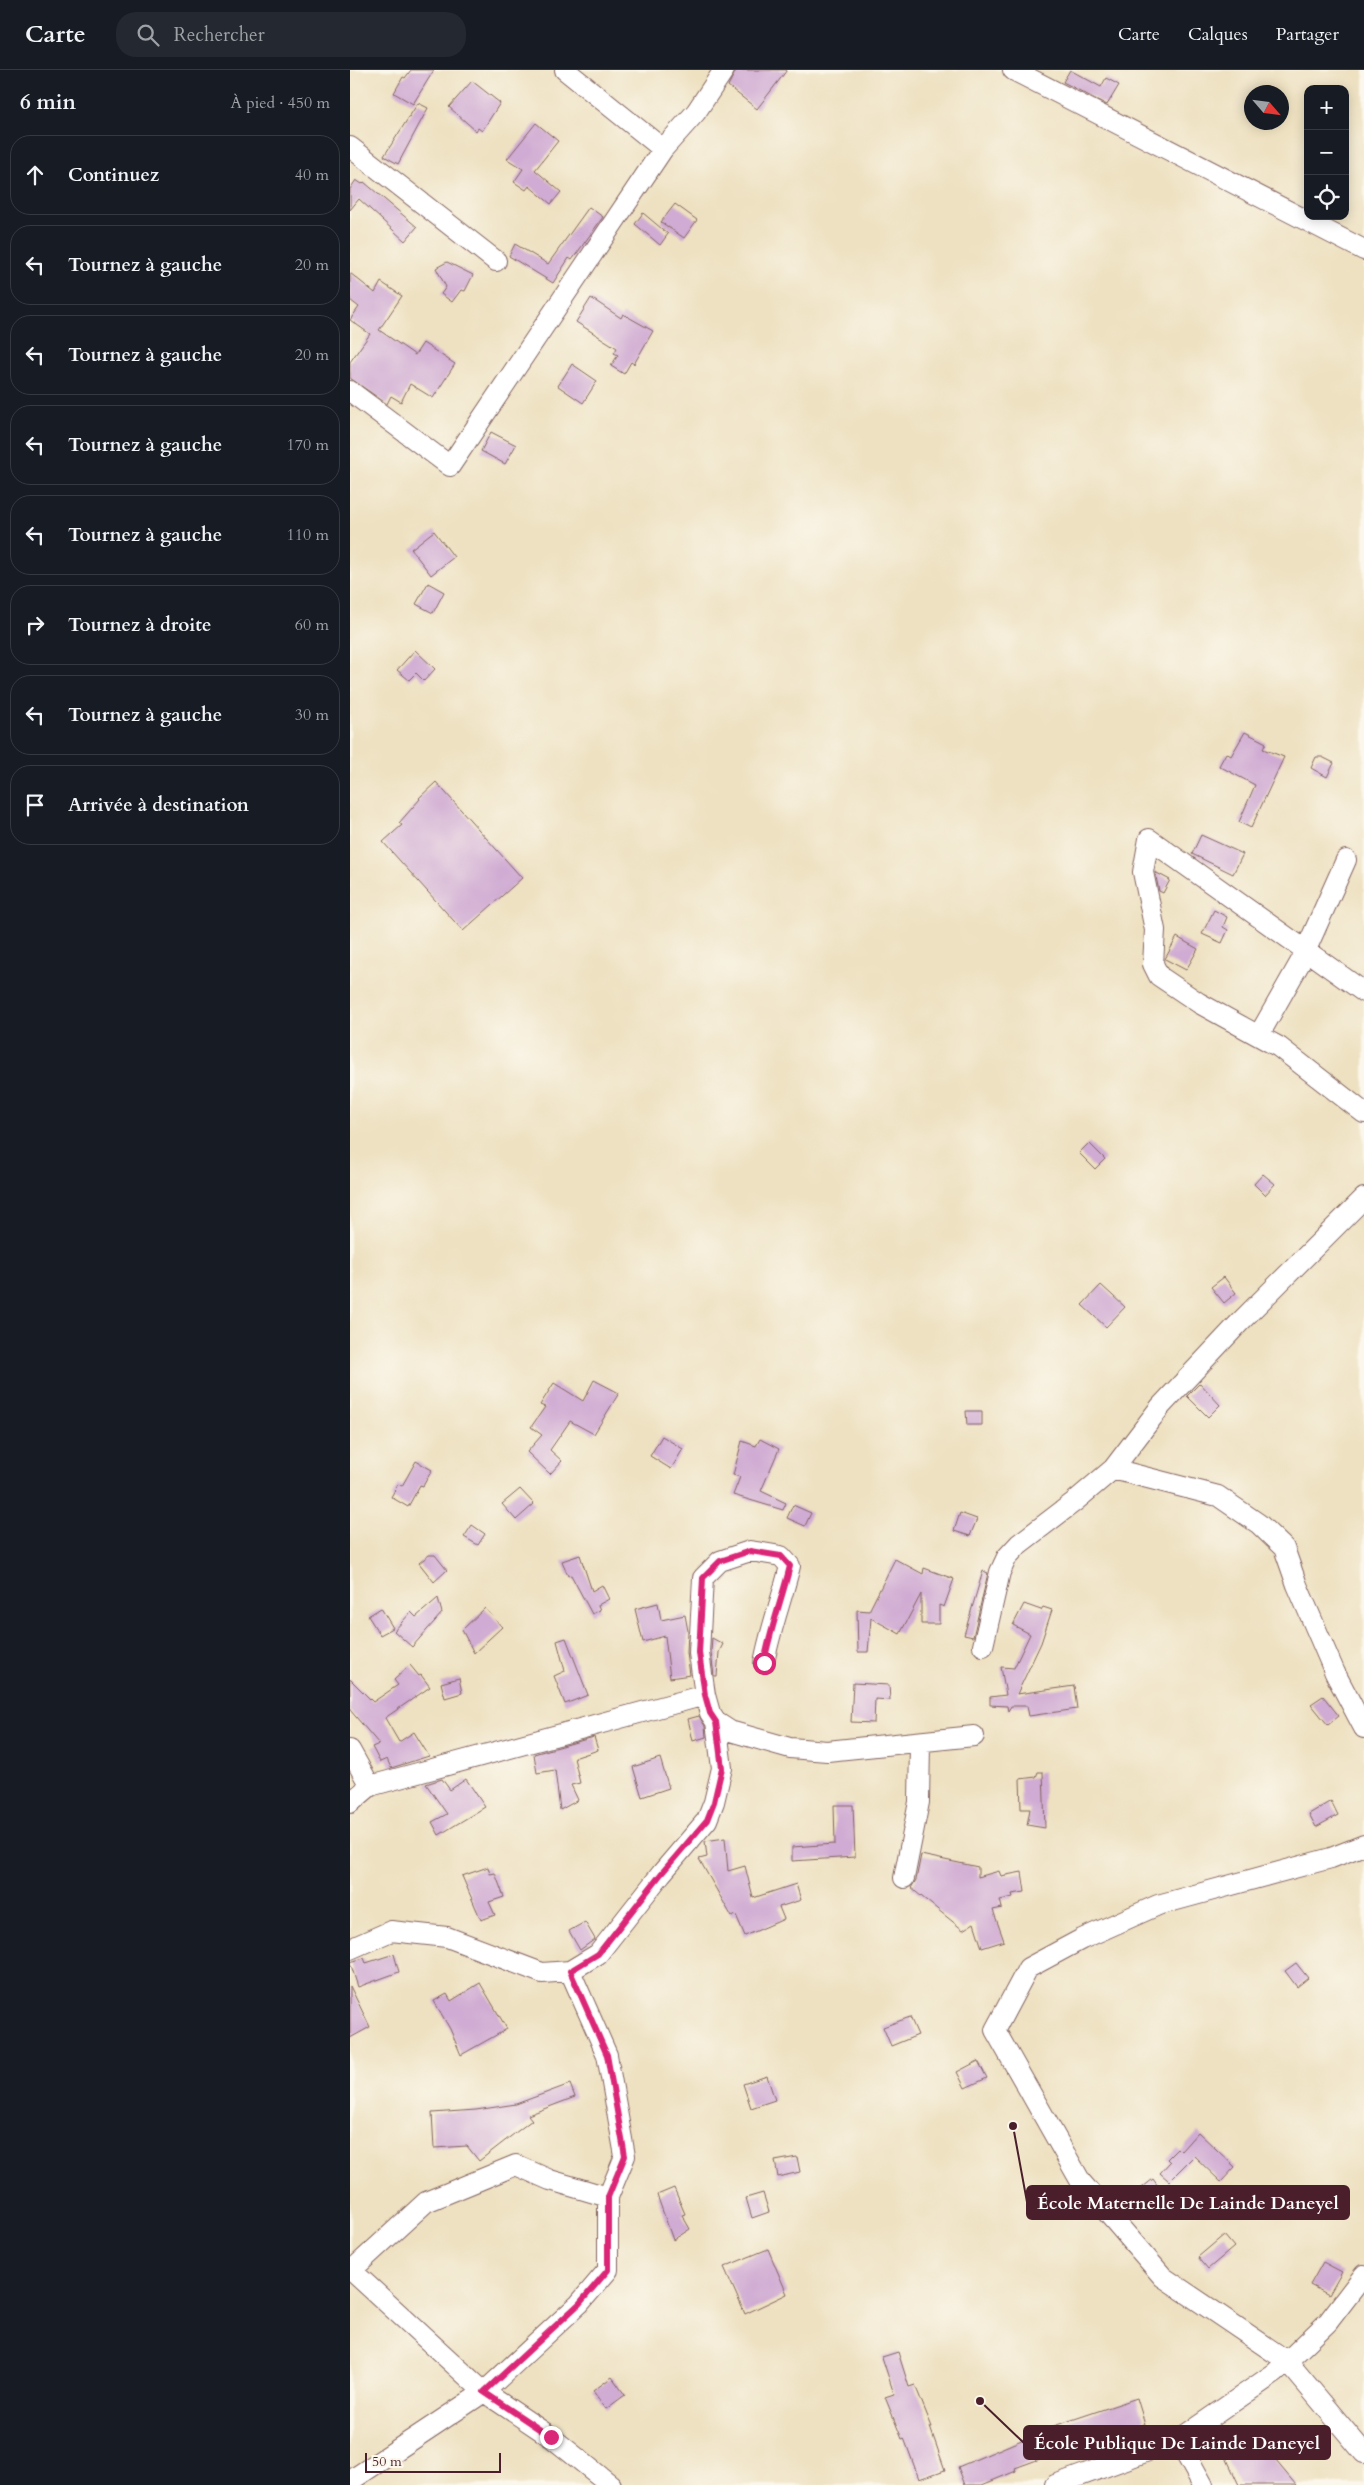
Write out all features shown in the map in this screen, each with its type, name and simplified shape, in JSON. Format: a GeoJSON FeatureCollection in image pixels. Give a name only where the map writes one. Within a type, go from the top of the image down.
{"type":"FeatureCollection","features":[{"type":"Feature","properties":{"kind":"street"},"geometry":{"type":"LineString","coordinates":[[565,70],[663,149]]}},
{"type":"Feature","properties":{"kind":"street"},"geometry":{"type":"LineString","coordinates":[[350,391],[450,466],[663,149],[696,112],[724,70]]}},
{"type":"Feature","properties":{"kind":"street"},"geometry":{"type":"LineString","coordinates":[[1013,70],[1364,250]]}},
{"type":"Feature","properties":{"kind":"street"},"geometry":{"type":"LineString","coordinates":[[350,148],[496,261]]}},
{"type":"Feature","properties":{"kind":"street"},"geometry":{"type":"LineString","coordinates":[[1364,992],[1149,839],[1143,872],[1155,930],[1153,964],[1159,976],[1199,1003],[1279,1047],[1364,1113]]}},
{"type":"Feature","properties":{"kind":"street"},"geometry":{"type":"LineString","coordinates":[[1259,1035],[1306,950],[1346,860]]}},
{"type":"Feature","properties":{"kind":"street"},"geometry":{"type":"LineString","coordinates":[[983,1646],[1000,1572],[1007,1557],[1019,1544],[1113,1469],[1161,1406],[1240,1322],[1364,1198]]}},
{"type":"Feature","properties":{"kind":"street"},"geometry":{"type":"LineString","coordinates":[[1113,1469],[1218,1496],[1259,1524],[1284,1548],[1297,1585],[1335,1673],[1364,1728]]}},
{"type":"Feature","properties":{"kind":"street"},"geometry":{"type":"LineString","coordinates":[[764,1663],[770,1632],[783,1595],[790,1566],[781,1556],[750,1551],[720,1561],[703,1578],[699,1653],[705,1695],[710,1713],[716,1722],[730,1731],[790,1748],[828,1751],[974,1736]]}},
{"type":"Feature","properties":{"kind":"street"},"geometry":{"type":"LineString","coordinates":[[350,1803],[370,1786],[705,1695]]}},
{"type":"Feature","properties":{"kind":"street"},"geometry":{"type":"LineString","coordinates":[[350,1949],[391,1931],[447,1937],[542,1973],[570,1971],[598,1954],[661,1874],[707,1820],[714,1802],[722,1768],[716,1722]]}},
{"type":"Feature","properties":{"kind":"street"},"geometry":{"type":"LineString","coordinates":[[904,1878],[919,1802],[920,1743]]}},
{"type":"Feature","properties":{"kind":"street"},"geometry":{"type":"LineString","coordinates":[[350,1750],[370,1786]]}},
{"type":"Feature","properties":{"kind":"street"},"geometry":{"type":"LineString","coordinates":[[1364,1845],[1331,1858],[1158,1905],[1082,1939],[1028,1968],[995,2030],[1081,2182],[1163,2277],[1287,2361],[1364,2453]]}},
{"type":"Feature","properties":{"kind":"street"},"geometry":{"type":"LineString","coordinates":[[350,2481],[484,2392],[579,2304],[608,2270],[608,2197],[625,2156],[607,2055],[570,1971]]}},
{"type":"Feature","properties":{"kind":"street"},"geometry":{"type":"LineString","coordinates":[[608,2197],[550,2180],[516,2165],[426,2202],[351,2269],[484,2392],[551,2437],[611,2485]]}},
{"type":"Feature","properties":{"kind":"street"},"geometry":{"type":"LineString","coordinates":[[1055,2485],[1178,2440],[1275,2373],[1328,2322],[1364,2275]]}},
{"type":"Feature","properties":{"kind":"street"},"geometry":{"type":"LineString","coordinates":[[1178,2440],[1203,2485]]}},
{"type":"Feature","properties":{"kind":"building"},"geometry":{"type":"Polygon","coordinates":[[[411,70],[434,70],[413,104],[394,93],[403,77],[405,78],[411,70]]]}},
{"type":"Feature","properties":{"kind":"building"},"geometry":{"type":"Polygon","coordinates":[[[736,70],[787,70],[757,109],[728,86],[736,70]]]}},
{"type":"Feature","properties":{"kind":"building"},"geometry":{"type":"Polygon","coordinates":[[[1070,70],[1101,87],[1106,78],[1119,85],[1107,105],[1063,82],[1070,70]]]}},
{"type":"Feature","properties":{"kind":"building"},"geometry":{"type":"Polygon","coordinates":[[[472,81],[500,103],[482,131],[478,128],[476,131],[449,107],[472,81]]]}},
{"type":"Feature","properties":{"kind":"building"},"geometry":{"type":"Polygon","coordinates":[[[418,103],[428,108],[398,164],[384,156],[418,103]]]}},
{"type":"Feature","properties":{"kind":"building"},"geometry":{"type":"Polygon","coordinates":[[[536,123],[558,141],[535,170],[561,192],[551,204],[529,186],[526,190],[514,182],[523,169],[507,159],[536,123]]]}},
{"type":"Feature","properties":{"kind":"building"},"geometry":{"type":"Polygon","coordinates":[[[356,180],[362,184],[364,182],[417,227],[405,241],[359,199],[350,210],[350,189],[356,180]]]}},
{"type":"Feature","properties":{"kind":"building"},"geometry":{"type":"Polygon","coordinates":[[[675,204],[697,220],[684,238],[661,222],[675,204]]]}},
{"type":"Feature","properties":{"kind":"building"},"geometry":{"type":"Polygon","coordinates":[[[589,207],[603,217],[572,260],[569,258],[553,283],[509,256],[515,244],[548,264],[589,207]]]}},
{"type":"Feature","properties":{"kind":"building"},"geometry":{"type":"Polygon","coordinates":[[[643,213],[668,234],[660,245],[635,224],[643,213]]]}},
{"type":"Feature","properties":{"kind":"building"},"geometry":{"type":"Polygon","coordinates":[[[447,262],[473,275],[465,291],[461,290],[452,302],[441,294],[446,287],[436,268],[447,262]]]}},
{"type":"Feature","properties":{"kind":"building"},"geometry":{"type":"Polygon","coordinates":[[[350,273],[375,293],[381,282],[402,296],[379,330],[415,355],[423,343],[455,364],[433,398],[410,384],[401,402],[391,396],[387,404],[350,378],[350,362],[370,334],[350,320],[359,307],[350,300],[350,273]]]}},
{"type":"Feature","properties":{"kind":"building"},"geometry":{"type":"Polygon","coordinates":[[[591,298],[621,318],[623,314],[653,331],[634,364],[631,362],[624,374],[611,366],[618,355],[614,353],[617,348],[576,322],[591,298]]]}},
{"type":"Feature","properties":{"kind":"building"},"geometry":{"type":"Polygon","coordinates":[[[572,364],[597,381],[583,403],[558,386],[572,364]]]}},
{"type":"Feature","properties":{"kind":"building"},"geometry":{"type":"Polygon","coordinates":[[[491,432],[516,445],[505,464],[481,451],[491,432]]]}},
{"type":"Feature","properties":{"kind":"building"},"geometry":{"type":"Polygon","coordinates":[[[434,531],[454,557],[431,575],[411,549],[434,531]]]}},
{"type":"Feature","properties":{"kind":"building"},"geometry":{"type":"Polygon","coordinates":[[[428,583],[444,592],[433,613],[416,604],[428,583]]]}},
{"type":"Feature","properties":{"kind":"building"},"geometry":{"type":"Polygon","coordinates":[[[415,650],[435,669],[424,681],[416,673],[409,680],[397,670],[415,650]]]}},
{"type":"Feature","properties":{"kind":"building"},"geometry":{"type":"Polygon","coordinates":[[[1245,732],[1266,743],[1263,749],[1284,757],[1251,828],[1239,822],[1255,785],[1219,766],[1226,753],[1231,756],[1245,732]]]}},
{"type":"Feature","properties":{"kind":"building"},"geometry":{"type":"Polygon","coordinates":[[[1316,757],[1322,757],[1334,763],[1327,777],[1311,768],[1316,757]]]}},
{"type":"Feature","properties":{"kind":"building"},"geometry":{"type":"Polygon","coordinates":[[[436,782],[522,878],[463,931],[383,842],[402,825],[399,823],[419,798],[436,782]]]}},
{"type":"Feature","properties":{"kind":"building"},"geometry":{"type":"Polygon","coordinates":[[[1201,835],[1243,854],[1233,874],[1192,854],[1201,835]]]}},
{"type":"Feature","properties":{"kind":"building"},"geometry":{"type":"Polygon","coordinates":[[[1155,872],[1170,880],[1163,893],[1159,891],[1155,872]]]}},
{"type":"Feature","properties":{"kind":"building"},"geometry":{"type":"Polygon","coordinates":[[[1214,910],[1227,917],[1223,927],[1228,930],[1222,943],[1202,934],[1214,910]]]}},
{"type":"Feature","properties":{"kind":"building"},"geometry":{"type":"Polygon","coordinates":[[[1177,937],[1198,949],[1186,970],[1165,959],[1177,937]]]}},
{"type":"Feature","properties":{"kind":"building"},"geometry":{"type":"Polygon","coordinates":[[[1089,1143],[1105,1159],[1095,1169],[1079,1153],[1089,1143]]]}},
{"type":"Feature","properties":{"kind":"building"},"geometry":{"type":"Polygon","coordinates":[[[1263,1174],[1275,1184],[1265,1195],[1254,1184],[1263,1174]]]}},
{"type":"Feature","properties":{"kind":"building"},"geometry":{"type":"Polygon","coordinates":[[[1224,1277],[1236,1293],[1224,1303],[1211,1287],[1224,1277]]]}},
{"type":"Feature","properties":{"kind":"building"},"geometry":{"type":"Polygon","coordinates":[[[1101,1285],[1125,1307],[1106,1327],[1082,1305],[1101,1285]]]}},
{"type":"Feature","properties":{"kind":"building"},"geometry":{"type":"Polygon","coordinates":[[[594,1380],[619,1393],[594,1434],[570,1421],[550,1450],[562,1461],[550,1474],[527,1452],[542,1435],[531,1427],[545,1407],[540,1405],[554,1383],[583,1401],[594,1380]]]}},
{"type":"Feature","properties":{"kind":"building"},"geometry":{"type":"Polygon","coordinates":[[[1200,1383],[1220,1405],[1208,1417],[1187,1396],[1200,1383]]]}},
{"type":"Feature","properties":{"kind":"building"},"geometry":{"type":"Polygon","coordinates":[[[966,1411],[982,1411],[982,1425],[967,1425],[966,1411]]]}},
{"type":"Feature","properties":{"kind":"building"},"geometry":{"type":"Polygon","coordinates":[[[662,1436],[683,1449],[671,1469],[650,1456],[662,1436]]]}},
{"type":"Feature","properties":{"kind":"building"},"geometry":{"type":"Polygon","coordinates":[[[760,1439],[779,1449],[761,1491],[786,1503],[783,1510],[733,1495],[740,1477],[733,1475],[742,1441],[756,1446],[760,1439]]]}},
{"type":"Feature","properties":{"kind":"building"},"geometry":{"type":"Polygon","coordinates":[[[416,1461],[432,1470],[423,1486],[420,1485],[408,1507],[391,1497],[398,1484],[402,1486],[416,1461]]]}},
{"type":"Feature","properties":{"kind":"building"},"geometry":{"type":"Polygon","coordinates":[[[520,1489],[534,1504],[516,1520],[502,1504],[520,1489]]]}},
{"type":"Feature","properties":{"kind":"building"},"geometry":{"type":"Polygon","coordinates":[[[793,1505],[811,1513],[805,1526],[787,1518],[793,1505]]]}},
{"type":"Feature","properties":{"kind":"building"},"geometry":{"type":"Polygon","coordinates":[[[960,1513],[977,1519],[970,1536],[954,1531],[960,1513]]]}},
{"type":"Feature","properties":{"kind":"building"},"geometry":{"type":"Polygon","coordinates":[[[472,1525],[485,1534],[478,1545],[464,1537],[472,1525]]]}},
{"type":"Feature","properties":{"kind":"building"},"geometry":{"type":"Polygon","coordinates":[[[429,1555],[435,1555],[447,1570],[434,1582],[419,1563],[429,1555]]]}},
{"type":"Feature","properties":{"kind":"building"},"geometry":{"type":"Polygon","coordinates":[[[580,1555],[592,1591],[602,1585],[609,1599],[598,1605],[600,1610],[592,1614],[571,1575],[568,1576],[562,1561],[580,1555]]]}},
{"type":"Feature","properties":{"kind":"building"},"geometry":{"type":"Polygon","coordinates":[[[895,1559],[923,1574],[924,1568],[954,1579],[944,1607],[939,1605],[939,1624],[921,1624],[921,1594],[900,1634],[871,1618],[868,1652],[858,1652],[857,1610],[869,1611],[895,1559]]]}},
{"type":"Feature","properties":{"kind":"building"},"geometry":{"type":"Polygon","coordinates":[[[983,1571],[988,1573],[973,1637],[964,1635],[983,1571]]]}},
{"type":"Feature","properties":{"kind":"building"},"geometry":{"type":"Polygon","coordinates":[[[438,1598],[442,1613],[412,1647],[394,1631],[411,1612],[416,1617],[438,1598]]]}},
{"type":"Feature","properties":{"kind":"building"},"geometry":{"type":"Polygon","coordinates":[[[658,1603],[661,1620],[685,1615],[688,1631],[687,1653],[690,1675],[670,1678],[665,1636],[643,1642],[635,1609],[658,1603]]]}},
{"type":"Feature","properties":{"kind":"building"},"geometry":{"type":"Polygon","coordinates":[[[1024,1604],[1041,1610],[1043,1607],[1052,1610],[1041,1643],[1017,1694],[1074,1686],[1077,1709],[1029,1716],[1027,1706],[1011,1706],[1008,1711],[1007,1706],[990,1705],[990,1697],[1006,1695],[1001,1667],[1014,1668],[1030,1634],[1013,1625],[1024,1604]]]}},
{"type":"Feature","properties":{"kind":"building"},"geometry":{"type":"Polygon","coordinates":[[[381,1608],[393,1628],[380,1635],[368,1616],[381,1608]]]}},
{"type":"Feature","properties":{"kind":"building"},"geometry":{"type":"Polygon","coordinates":[[[485,1608],[502,1627],[474,1653],[462,1630],[485,1608]]]}},
{"type":"Feature","properties":{"kind":"building"},"geometry":{"type":"Polygon","coordinates":[[[566,1638],[588,1695],[565,1704],[554,1676],[565,1671],[557,1641],[566,1638]]]}},
{"type":"Feature","properties":{"kind":"building"},"geometry":{"type":"Polygon","coordinates":[[[712,1638],[723,1644],[719,1652],[717,1676],[714,1676],[711,1652],[712,1638]]]}},
{"type":"Feature","properties":{"kind":"building"},"geometry":{"type":"Polygon","coordinates":[[[410,1665],[430,1687],[385,1718],[399,1742],[414,1732],[429,1756],[391,1768],[387,1759],[380,1762],[372,1747],[379,1744],[350,1710],[350,1679],[373,1702],[398,1685],[394,1680],[410,1665]]]}},
{"type":"Feature","properties":{"kind":"building"},"geometry":{"type":"Polygon","coordinates":[[[459,1678],[462,1693],[445,1698],[441,1683],[459,1678]]]}},
{"type":"Feature","properties":{"kind":"building"},"geometry":{"type":"Polygon","coordinates":[[[853,1683],[889,1685],[890,1700],[875,1699],[874,1723],[851,1722],[853,1683]]]}},
{"type":"Feature","properties":{"kind":"building"},"geometry":{"type":"Polygon","coordinates":[[[1323,1696],[1339,1716],[1328,1725],[1311,1704],[1323,1696]]]}},
{"type":"Feature","properties":{"kind":"building"},"geometry":{"type":"Polygon","coordinates":[[[699,1716],[705,1726],[706,1737],[693,1741],[688,1719],[699,1716]]]}},
{"type":"Feature","properties":{"kind":"building"},"geometry":{"type":"Polygon","coordinates":[[[594,1737],[598,1750],[574,1758],[580,1783],[571,1785],[578,1800],[560,1810],[555,1770],[537,1773],[534,1754],[594,1737]]]}},
{"type":"Feature","properties":{"kind":"building"},"geometry":{"type":"Polygon","coordinates":[[[660,1758],[669,1788],[642,1797],[633,1767],[660,1758]]]}},
{"type":"Feature","properties":{"kind":"building"},"geometry":{"type":"Polygon","coordinates":[[[1038,1772],[1043,1772],[1045,1828],[1027,1825],[1030,1809],[1021,1809],[1020,1779],[1036,1777],[1038,1772]]]}},
{"type":"Feature","properties":{"kind":"building"},"geometry":{"type":"Polygon","coordinates":[[[442,1779],[450,1790],[466,1779],[485,1807],[439,1835],[432,1822],[447,1814],[426,1784],[442,1779]]]}},
{"type":"Feature","properties":{"kind":"building"},"geometry":{"type":"Polygon","coordinates":[[[1331,1801],[1338,1815],[1316,1827],[1309,1814],[1331,1801]]]}},
{"type":"Feature","properties":{"kind":"building"},"geometry":{"type":"Polygon","coordinates":[[[834,1805],[853,1805],[855,1857],[792,1861],[792,1847],[835,1844],[834,1805]]]}},
{"type":"Feature","properties":{"kind":"building"},"geometry":{"type":"Polygon","coordinates":[[[725,1838],[728,1871],[745,1866],[753,1898],[796,1884],[801,1900],[779,1907],[784,1919],[745,1936],[736,1915],[732,1917],[699,1859],[707,1857],[705,1841],[725,1838]]]}},
{"type":"Feature","properties":{"kind":"building"},"geometry":{"type":"Polygon","coordinates":[[[921,1855],[978,1867],[978,1877],[999,1871],[1001,1876],[1022,1872],[1025,1892],[1012,1894],[1013,1897],[1000,1900],[1002,1908],[993,1910],[1004,1941],[982,1948],[974,1923],[963,1930],[911,1888],[916,1880],[921,1855]]]}},
{"type":"Feature","properties":{"kind":"building"},"geometry":{"type":"Polygon","coordinates":[[[488,1867],[490,1874],[495,1873],[504,1897],[489,1902],[495,1915],[481,1920],[462,1876],[488,1867]]]}},
{"type":"Feature","properties":{"kind":"building"},"geometry":{"type":"Polygon","coordinates":[[[585,1922],[595,1939],[580,1950],[569,1931],[585,1922]]]}},
{"type":"Feature","properties":{"kind":"building"},"geometry":{"type":"Polygon","coordinates":[[[394,1954],[399,1972],[358,1987],[350,1962],[364,1958],[366,1963],[394,1954]]]}},
{"type":"Feature","properties":{"kind":"building"},"geometry":{"type":"Polygon","coordinates":[[[1296,1963],[1308,1978],[1297,1987],[1285,1971],[1296,1963]]]}},
{"type":"Feature","properties":{"kind":"building"},"geometry":{"type":"Polygon","coordinates":[[[480,1983],[507,2029],[461,2055],[450,2029],[434,2001],[447,1994],[451,2001],[480,1983]]]}},
{"type":"Feature","properties":{"kind":"building"},"geometry":{"type":"Polygon","coordinates":[[[350,1986],[370,2027],[350,2038],[350,1986]]]}},
{"type":"Feature","properties":{"kind":"building"},"geometry":{"type":"Polygon","coordinates":[[[910,2017],[918,2035],[891,2046],[883,2027],[910,2017]]]}},
{"type":"Feature","properties":{"kind":"building"},"geometry":{"type":"Polygon","coordinates":[[[978,2061],[987,2078],[965,2088],[957,2072],[978,2061]]]}},
{"type":"Feature","properties":{"kind":"building"},"geometry":{"type":"Polygon","coordinates":[[[767,2076],[775,2100],[751,2108],[743,2084],[767,2076]]]}},
{"type":"Feature","properties":{"kind":"building"},"geometry":{"type":"Polygon","coordinates":[[[570,2084],[575,2097],[528,2115],[532,2120],[479,2161],[467,2146],[434,2148],[432,2113],[476,2110],[516,2104],[570,2084]]]}},
{"type":"Feature","properties":{"kind":"building"},"geometry":{"type":"Polygon","coordinates":[[[1198,2132],[1235,2167],[1221,2182],[1194,2156],[1169,2181],[1160,2173],[1170,2162],[1167,2159],[1178,2148],[1181,2151],[1198,2132]]]}},
{"type":"Feature","properties":{"kind":"building"},"geometry":{"type":"Polygon","coordinates":[[[797,2157],[800,2172],[778,2177],[775,2161],[797,2157]]]}},
{"type":"Feature","properties":{"kind":"building"},"geometry":{"type":"Polygon","coordinates":[[[1153,2179],[1170,2203],[1158,2213],[1138,2191],[1153,2179]]]}},
{"type":"Feature","properties":{"kind":"building"},"geometry":{"type":"Polygon","coordinates":[[[674,2188],[685,2214],[682,2215],[690,2229],[673,2240],[657,2195],[674,2188]]]}},
{"type":"Feature","properties":{"kind":"building"},"geometry":{"type":"Polygon","coordinates":[[[763,2193],[769,2212],[752,2218],[746,2198],[763,2193]]]}},
{"type":"Feature","properties":{"kind":"building"},"geometry":{"type":"Polygon","coordinates":[[[1224,2235],[1234,2247],[1208,2269],[1198,2257],[1224,2235]]]}},
{"type":"Feature","properties":{"kind":"building"},"geometry":{"type":"Polygon","coordinates":[[[768,2249],[787,2294],[745,2314],[724,2267],[768,2249]]]}},
{"type":"Feature","properties":{"kind":"building"},"geometry":{"type":"Polygon","coordinates":[[[1323,2262],[1342,2272],[1329,2295],[1310,2285],[1323,2262]]]}},
{"type":"Feature","properties":{"kind":"building"},"geometry":{"type":"Polygon","coordinates":[[[898,2352],[909,2387],[915,2385],[932,2427],[930,2427],[945,2470],[919,2479],[904,2438],[902,2439],[885,2397],[894,2394],[882,2357],[898,2352]]]}},
{"type":"Feature","properties":{"kind":"building"},"geometry":{"type":"Polygon","coordinates":[[[612,2377],[625,2395],[606,2409],[593,2391],[612,2377]]]}},
{"type":"Feature","properties":{"kind":"building"},"geometry":{"type":"Polygon","coordinates":[[[1137,2398],[1145,2424],[1101,2439],[1100,2437],[1015,2468],[1016,2471],[982,2485],[965,2485],[958,2467],[1031,2436],[1030,2434],[1137,2398]]]}},
{"type":"Feature","properties":{"kind":"building"},"geometry":{"type":"Polygon","coordinates":[[[1256,2437],[1296,2485],[1239,2485],[1224,2453],[1256,2437]]]}},
{"type":"Feature","properties":{"kind":"place","name":"École Maternelle De Lainde Daneyel"},"geometry":{"type":"Point","coordinates":[1013,2126]}},
{"type":"Feature","properties":{"kind":"place","name":"École Publique De Lainde Daneyel"},"geometry":{"type":"Point","coordinates":[980,2401]}},
{"type":"Feature","properties":{"kind":"route"},"geometry":{"type":"LineString","coordinates":[[551,2437],[484,2392],[579,2304],[608,2270],[608,2197],[625,2156],[616,2116],[607,2055],[570,1971],[598,1954],[661,1874],[707,1820],[714,1802],[722,1768],[716,1722],[710,1713],[705,1695],[699,1653],[703,1578],[720,1561],[750,1551],[781,1556],[790,1566],[783,1595],[770,1632],[764,1663]]}}]}
